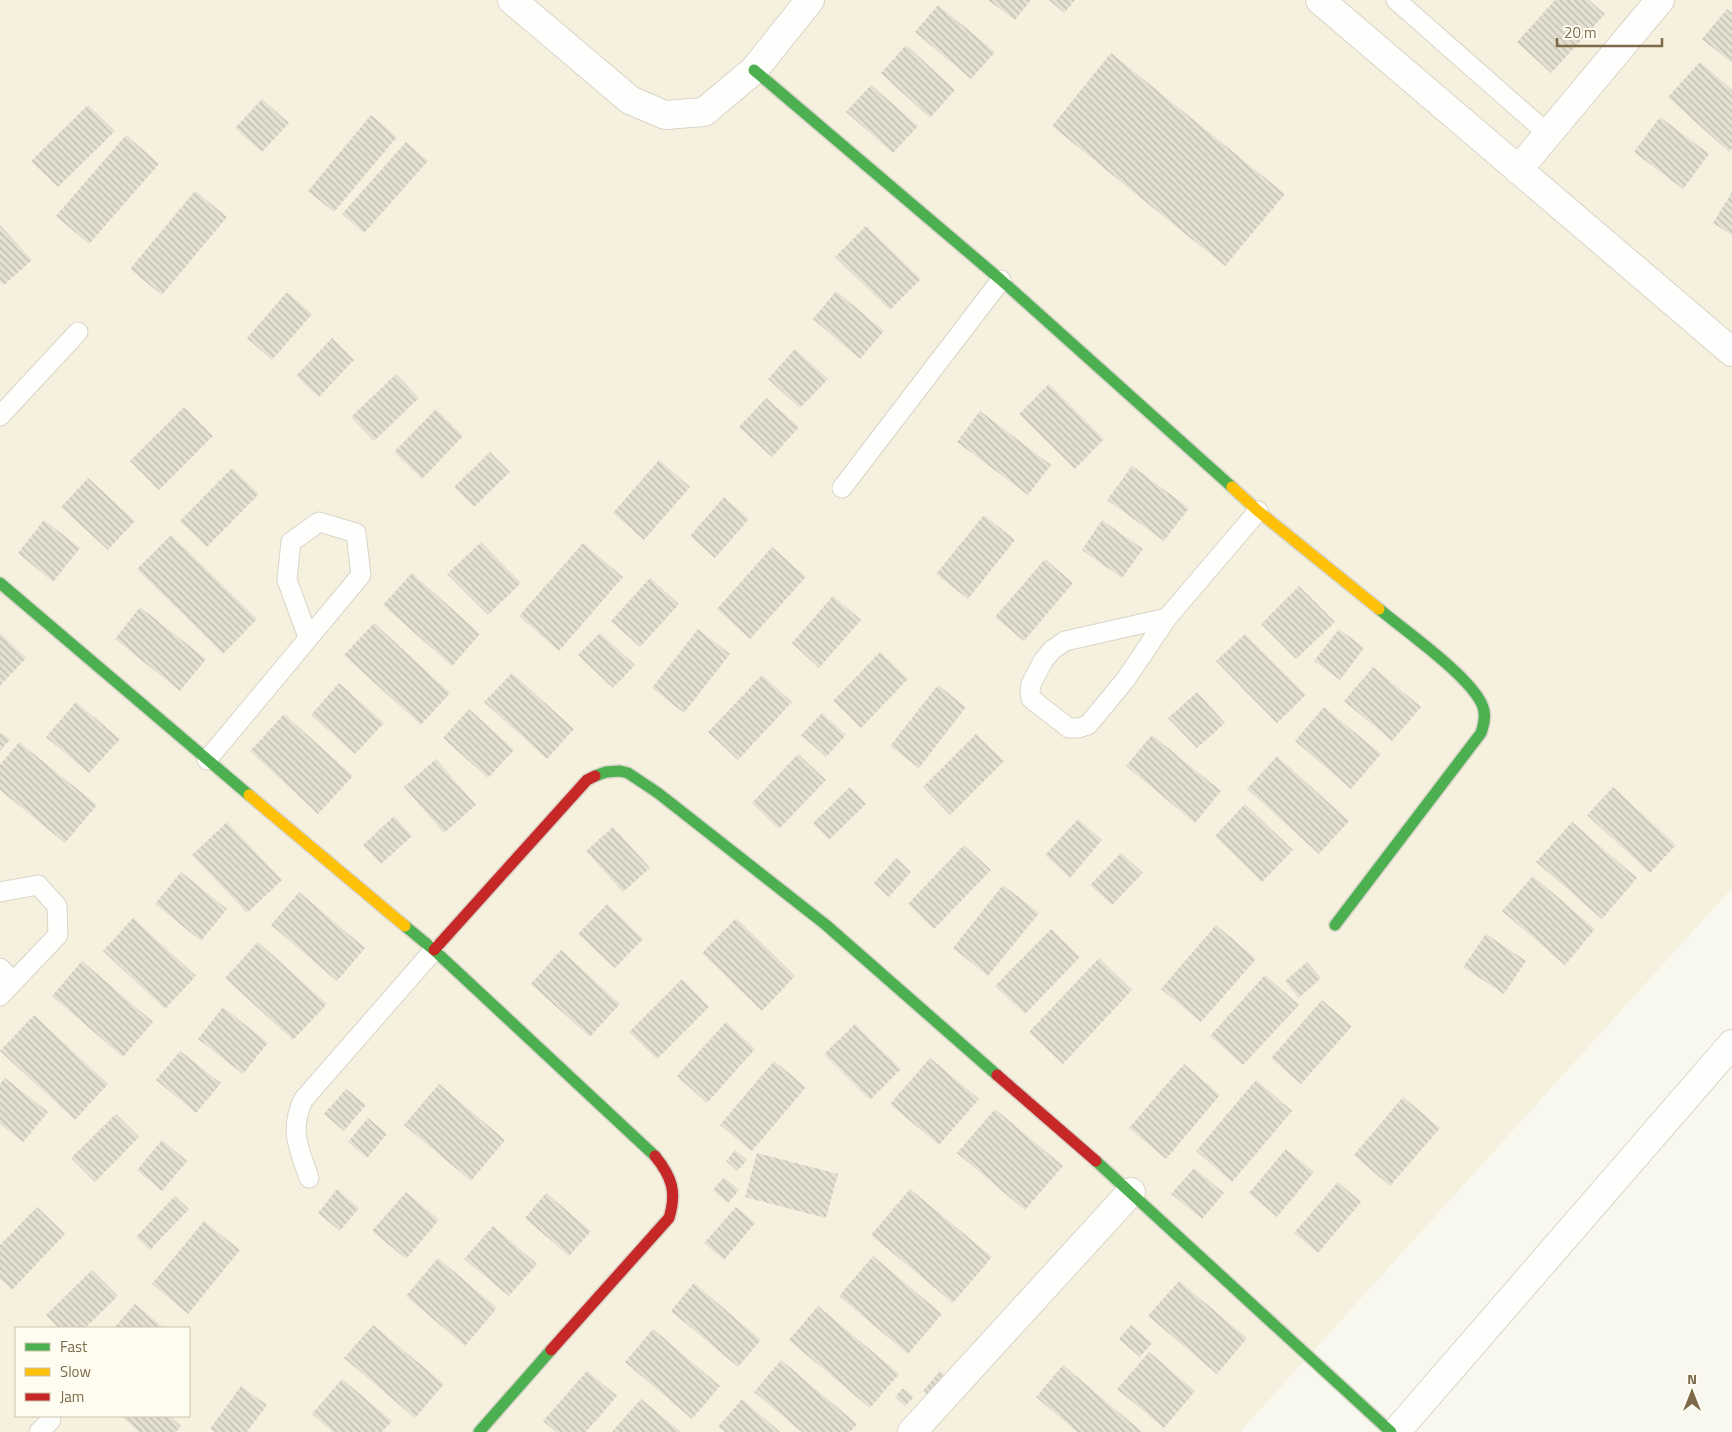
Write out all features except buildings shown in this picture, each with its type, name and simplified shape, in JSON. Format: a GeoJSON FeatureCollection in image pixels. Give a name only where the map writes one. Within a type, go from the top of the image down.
{"type":"FeatureCollection","features":[{"type":"Feature","properties":{"kind":"street"},"geometry":{"type":"LineString","coordinates":[[512,0],[630,100],[665,114],[704,112],[754,70],[810,0]]}},
{"type":"Feature","properties":{"kind":"street"},"geometry":{"type":"LineString","coordinates":[[1320,0],[1732,352]]}},
{"type":"Feature","properties":{"kind":"street"},"geometry":{"type":"LineString","coordinates":[[1518,170],[1660,0]]}},
{"type":"Feature","properties":{"kind":"street"},"geometry":{"type":"LineString","coordinates":[[754,70],[1001,280],[1258,511],[1453,670],[1476,692],[1484,712],[1485,726],[1481,733],[1335,925]]}},
{"type":"Feature","properties":{"kind":"street"},"geometry":{"type":"LineString","coordinates":[[0,583],[434,950],[652,1152],[664,1167],[674,1193],[673,1208],[669,1218],[479,1432]]}},
{"type":"Feature","properties":{"kind":"street"},"geometry":{"type":"LineString","coordinates":[[434,950],[587,780],[606,772],[620,771],[628,773],[658,793],[826,925],[1131,1192],[1391,1432]]}},
{"type":"Feature","properties":{"kind":"street"},"geometry":{"type":"LineString","coordinates":[[1396,1432],[1732,1044]]}},
{"type":"Feature","properties":{"kind":"street"},"geometry":{"type":"LineString","coordinates":[[912,1432],[1131,1192]]}},
{"type":"Feature","properties":{"kind":"lane"},"geometry":{"type":"LineString","coordinates":[[1396,0],[1548,134]]}},
{"type":"Feature","properties":{"kind":"lane"},"geometry":{"type":"LineString","coordinates":[[842,488],[1001,280]]}},
{"type":"Feature","properties":{"kind":"lane"},"geometry":{"type":"LineString","coordinates":[[0,416],[78,332]]}},
{"type":"Feature","properties":{"kind":"lane"},"geometry":{"type":"LineString","coordinates":[[1167,618],[1065,641],[1059,644],[1042,661],[1031,684],[1031,698],[1069,728],[1088,725],[1126,679],[1167,618],[1258,511]]}},
{"type":"Feature","properties":{"kind":"lane"},"geometry":{"type":"LineString","coordinates":[[207,760],[360,574],[356,533],[320,522],[291,542],[287,580],[308,637]]}},
{"type":"Feature","properties":{"kind":"lane"},"geometry":{"type":"LineString","coordinates":[[0,892],[38,885],[57,906],[58,935],[7,975],[0,996]]}},
{"type":"Feature","properties":{"kind":"lane"},"geometry":{"type":"LineString","coordinates":[[310,1178],[295,1134],[298,1114],[303,1100],[434,950]]}},
{"type":"Feature","properties":{"kind":"shaded area"},"geometry":{"type":"Polygon","coordinates":[[[0,0],[1732,0],[1732,888],[1240,1432],[0,1432],[0,0]]]}},
{"type":"Feature","properties":{"kind":"traffic: fast"},"geometry":{"type":"LineString","coordinates":[[754,70],[1001,280],[1232,487]]}},
{"type":"Feature","properties":{"kind":"traffic: fast"},"geometry":{"type":"LineString","coordinates":[[0,583],[249,795]]}},
{"type":"Feature","properties":{"kind":"traffic: fast"},"geometry":{"type":"LineString","coordinates":[[1335,925],[1481,733],[1484,720],[1483,707],[1477,695],[1466,682],[1437,655],[1379,609]]}},
{"type":"Feature","properties":{"kind":"traffic: fast"},"geometry":{"type":"LineString","coordinates":[[595,776],[606,772],[620,771],[628,773],[658,793],[826,925],[997,1075]]}},
{"type":"Feature","properties":{"kind":"traffic: fast"},"geometry":{"type":"LineString","coordinates":[[405,926],[434,950],[655,1156]]}},
{"type":"Feature","properties":{"kind":"traffic: fast"},"geometry":{"type":"LineString","coordinates":[[1096,1161],[1391,1432]]}},
{"type":"Feature","properties":{"kind":"traffic: fast"},"geometry":{"type":"LineString","coordinates":[[479,1432],[551,1350]]}},
{"type":"Feature","properties":{"kind":"traffic: slow"},"geometry":{"type":"LineString","coordinates":[[1232,487],[1258,511],[1379,609]]}},
{"type":"Feature","properties":{"kind":"traffic: slow"},"geometry":{"type":"LineString","coordinates":[[249,795],[405,926]]}},
{"type":"Feature","properties":{"kind":"traffic: jam"},"geometry":{"type":"LineString","coordinates":[[434,950],[587,780],[595,776]]}},
{"type":"Feature","properties":{"kind":"traffic: jam"},"geometry":{"type":"LineString","coordinates":[[997,1075],[1096,1161]]}},
{"type":"Feature","properties":{"kind":"traffic: jam"},"geometry":{"type":"LineString","coordinates":[[551,1350],[669,1218],[673,1192],[669,1178],[655,1156]]}}]}
